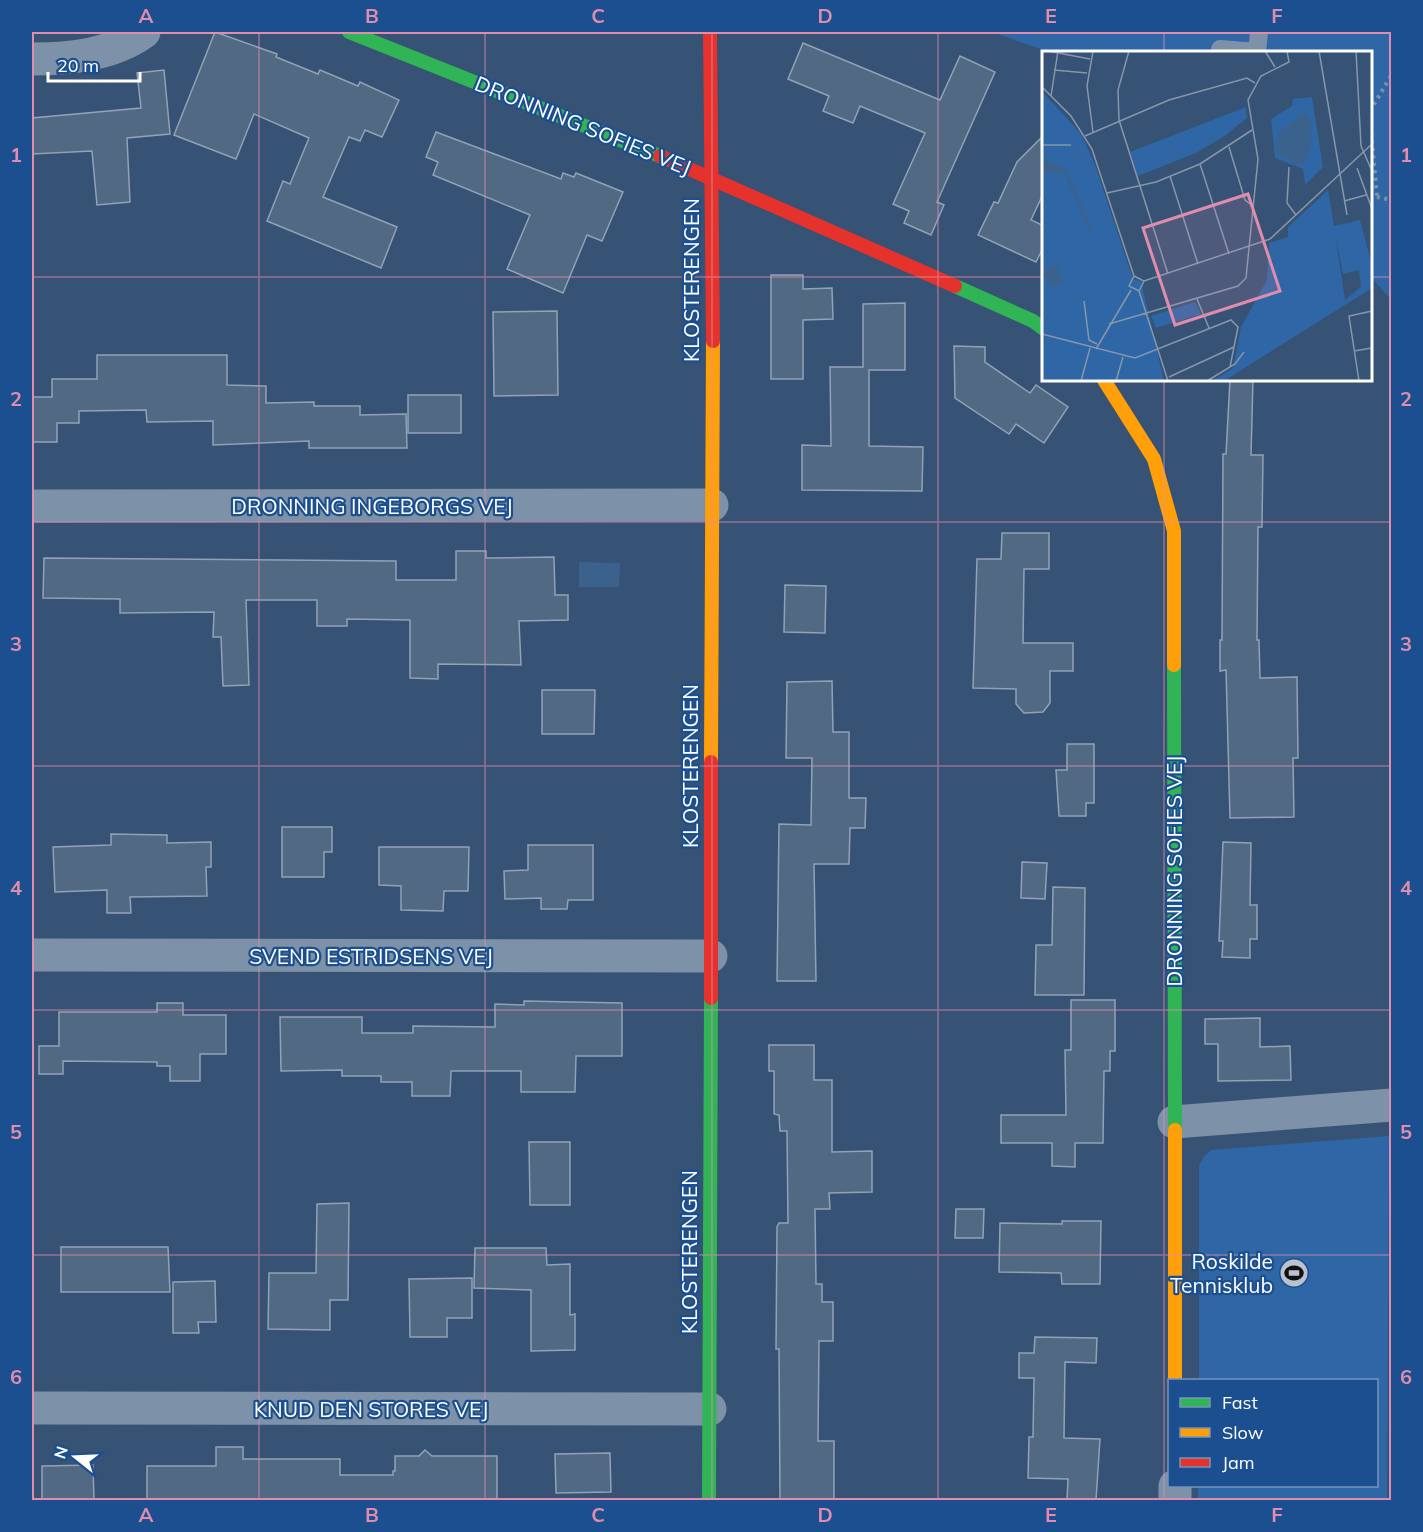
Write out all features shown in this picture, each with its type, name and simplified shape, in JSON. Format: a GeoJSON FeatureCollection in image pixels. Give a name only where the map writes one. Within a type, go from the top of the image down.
{"type":"FeatureCollection","features":[{"type":"Feature","properties":{"kind":"street"},"geometry":{"type":"LineString","coordinates":[[32,59],[66,59],[98,52],[130,41],[144,32]]}},
{"type":"Feature","properties":{"kind":"street","name":"DRONNING SOFIES VEJ"},"geometry":{"type":"LineString","coordinates":[[350,32],[713,177],[1033,321],[1042,328]]}},
{"type":"Feature","properties":{"kind":"street","name":"KLOSTERENGEN"},"geometry":{"type":"LineString","coordinates":[[709,1500],[713,177],[710,32]]}},
{"type":"Feature","properties":{"kind":"street","name":"DRONNING SOFIES VEJ"},"geometry":{"type":"LineString","coordinates":[[1105,381],[1154,459],[1174,531],[1175,1379]]}},
{"type":"Feature","properties":{"kind":"street","name":"DRONNING INGEBORGS VEJ"},"geometry":{"type":"LineString","coordinates":[[32,506],[712,505]]}},
{"type":"Feature","properties":{"kind":"street","name":"SVEND ESTRIDSENS VEJ"},"geometry":{"type":"LineString","coordinates":[[32,955],[711,957]]}},
{"type":"Feature","properties":{"kind":"street"},"geometry":{"type":"LineString","coordinates":[[1174,1122],[1392,1105]]}},
{"type":"Feature","properties":{"kind":"street","name":"KNUD DEN STORES VEJ"},"geometry":{"type":"LineString","coordinates":[[32,1408],[710,1409]]}},
{"type":"Feature","properties":{"kind":"lane"},"geometry":{"type":"LineString","coordinates":[[1257,51],[1259,32]]}},
{"type":"Feature","properties":{"kind":"lane"},"geometry":{"type":"LineString","coordinates":[[1220,49],[1245,51]]}},
{"type":"Feature","properties":{"kind":"path"},"geometry":{"type":"LineString","coordinates":[[1372,109],[1392,74]]}},
{"type":"Feature","properties":{"kind":"path"},"geometry":{"type":"LineString","coordinates":[[1372,131],[1377,197]]}},
{"type":"Feature","properties":{"kind":"path"},"geometry":{"type":"LineString","coordinates":[[1372,200],[1377,197],[1392,200]]}},
{"type":"Feature","properties":{"kind":"shaded area"},"geometry":{"type":"Polygon","coordinates":[[[992,32],[1391,32],[1391,300],[1372,278],[1372,51],[1046,51],[992,32]]]}},
{"type":"Feature","properties":{"kind":"shaded area"},"geometry":{"type":"Polygon","coordinates":[[[579,562],[620,563],[619,587],[579,587],[579,562]]]}},
{"type":"Feature","properties":{"kind":"shaded area","name":"Roskilde Tennisklub"},"geometry":{"type":"Polygon","coordinates":[[[1389,1136],[1387,1500],[1198,1500],[1198,1487],[1378,1487],[1378,1379],[1199,1379],[1199,1166],[1204,1156],[1211,1150],[1389,1136]]]}},
{"type":"Feature","properties":{"kind":"building"},"geometry":{"type":"Polygon","coordinates":[[[215,32],[277,54],[276,57],[318,74],[320,70],[358,86],[360,82],[399,100],[382,137],[365,130],[360,141],[349,137],[323,197],[397,227],[381,268],[267,221],[283,181],[290,184],[309,138],[254,114],[236,159],[174,135],[215,32]]]}},
{"type":"Feature","properties":{"kind":"building"},"geometry":{"type":"Polygon","coordinates":[[[803,43],[940,100],[960,56],[995,72],[937,202],[944,205],[931,235],[904,223],[909,211],[893,204],[925,133],[860,106],[853,123],[823,111],[829,96],[788,79],[803,43]]]}},
{"type":"Feature","properties":{"kind":"building"},"geometry":{"type":"Polygon","coordinates":[[[164,70],[170,134],[127,138],[130,202],[97,205],[92,151],[32,154],[32,118],[141,108],[137,73],[164,70]]]}},
{"type":"Feature","properties":{"kind":"building"},"geometry":{"type":"Polygon","coordinates":[[[436,132],[561,179],[563,173],[574,177],[576,173],[623,192],[602,241],[587,235],[563,293],[507,269],[530,215],[433,175],[438,162],[426,157],[436,132]]]}},
{"type":"Feature","properties":{"kind":"building"},"geometry":{"type":"Polygon","coordinates":[[[1042,137],[1042,196],[1031,220],[1042,225],[1042,250],[1036,262],[978,235],[994,202],[998,203],[1017,162],[1042,137]]]}},
{"type":"Feature","properties":{"kind":"building"},"geometry":{"type":"Polygon","coordinates":[[[771,275],[803,275],[803,289],[832,288],[833,319],[803,320],[803,379],[771,379],[771,275]]]}},
{"type":"Feature","properties":{"kind":"building"},"geometry":{"type":"Polygon","coordinates":[[[905,303],[905,370],[869,370],[869,446],[923,447],[922,491],[802,490],[802,445],[831,446],[830,367],[863,367],[863,304],[905,303]]]}},
{"type":"Feature","properties":{"kind":"building"},"geometry":{"type":"Polygon","coordinates":[[[557,311],[558,395],[494,396],[493,312],[557,311]]]}},
{"type":"Feature","properties":{"kind":"building"},"geometry":{"type":"Polygon","coordinates":[[[954,346],[985,347],[985,362],[1030,393],[1036,385],[1068,407],[1044,443],[1016,424],[1009,434],[955,398],[954,346]]]}},
{"type":"Feature","properties":{"kind":"building"},"geometry":{"type":"Polygon","coordinates":[[[97,355],[227,355],[227,385],[266,386],[266,403],[314,402],[314,406],[360,406],[360,415],[406,414],[407,448],[309,448],[309,441],[213,445],[213,421],[147,422],[146,410],[79,411],[79,423],[57,423],[57,442],[32,442],[32,397],[52,397],[52,379],[97,379],[97,355]]]}},
{"type":"Feature","properties":{"kind":"building"},"geometry":{"type":"Polygon","coordinates":[[[1230,381],[1253,381],[1251,455],[1263,455],[1262,527],[1258,527],[1257,640],[1259,640],[1260,678],[1297,677],[1298,758],[1293,758],[1294,817],[1230,818],[1226,670],[1220,671],[1223,454],[1226,454],[1230,381]]]}},
{"type":"Feature","properties":{"kind":"building"},"geometry":{"type":"Polygon","coordinates":[[[408,395],[461,395],[461,433],[408,433],[408,395]]]}},
{"type":"Feature","properties":{"kind":"building"},"geometry":{"type":"Polygon","coordinates":[[[1002,533],[1049,533],[1049,569],[1024,569],[1023,643],[1073,643],[1073,671],[1050,671],[1050,703],[1043,712],[1024,713],[1016,704],[1016,689],[973,688],[977,559],[1001,559],[1002,533]]]}},
{"type":"Feature","properties":{"kind":"building"},"geometry":{"type":"Polygon","coordinates":[[[456,551],[486,551],[486,558],[554,557],[555,595],[568,595],[568,620],[519,621],[521,665],[438,664],[438,679],[410,678],[410,620],[347,619],[347,626],[317,626],[317,600],[246,600],[249,685],[223,686],[221,637],[213,637],[214,612],[120,613],[120,599],[43,598],[44,558],[396,561],[396,580],[456,580],[456,551]]]}},
{"type":"Feature","properties":{"kind":"building"},"geometry":{"type":"Polygon","coordinates":[[[785,585],[826,586],[825,633],[784,632],[785,585]]]}},
{"type":"Feature","properties":{"kind":"building"},"geometry":{"type":"Polygon","coordinates":[[[832,681],[833,732],[849,732],[849,798],[866,798],[865,828],[850,828],[849,864],[814,864],[816,981],[777,981],[779,824],[811,825],[812,758],[786,758],[787,682],[832,681]]]}},
{"type":"Feature","properties":{"kind":"building"},"geometry":{"type":"Polygon","coordinates":[[[542,690],[595,690],[594,734],[542,734],[542,690]]]}},
{"type":"Feature","properties":{"kind":"building"},"geometry":{"type":"Polygon","coordinates":[[[1067,744],[1094,744],[1094,803],[1086,803],[1086,816],[1059,816],[1056,770],[1067,770],[1067,744]]]}},
{"type":"Feature","properties":{"kind":"building"},"geometry":{"type":"Polygon","coordinates":[[[282,827],[332,827],[332,852],[324,852],[324,877],[282,877],[282,827]]]}},
{"type":"Feature","properties":{"kind":"building"},"geometry":{"type":"Polygon","coordinates":[[[111,834],[167,835],[167,843],[211,842],[211,867],[206,867],[207,896],[130,897],[131,913],[107,913],[107,890],[55,892],[53,847],[111,845],[111,834]]]}},
{"type":"Feature","properties":{"kind":"building"},"geometry":{"type":"Polygon","coordinates":[[[1223,842],[1251,843],[1250,905],[1257,905],[1257,939],[1250,939],[1250,958],[1222,957],[1223,941],[1219,941],[1223,842]]]}},
{"type":"Feature","properties":{"kind":"building"},"geometry":{"type":"Polygon","coordinates":[[[528,845],[593,845],[593,900],[568,900],[567,909],[541,909],[541,898],[505,899],[504,871],[528,870],[528,845]]]}},
{"type":"Feature","properties":{"kind":"building"},"geometry":{"type":"Polygon","coordinates":[[[379,847],[469,847],[468,891],[444,891],[443,911],[401,910],[401,886],[379,885],[379,847]]]}},
{"type":"Feature","properties":{"kind":"building"},"geometry":{"type":"Polygon","coordinates":[[[1022,862],[1047,863],[1045,899],[1021,898],[1022,862]]]}},
{"type":"Feature","properties":{"kind":"building"},"geometry":{"type":"Polygon","coordinates":[[[1053,887],[1085,888],[1084,995],[1035,995],[1036,945],[1052,945],[1053,887]]]}},
{"type":"Feature","properties":{"kind":"building"},"geometry":{"type":"Polygon","coordinates":[[[1071,1000],[1115,1000],[1115,1051],[1110,1051],[1110,1071],[1104,1071],[1103,1143],[1075,1143],[1075,1167],[1052,1166],[1052,1143],[1001,1143],[1001,1115],[1066,1115],[1065,1050],[1071,1050],[1071,1000]]]}},
{"type":"Feature","properties":{"kind":"building"},"geometry":{"type":"Polygon","coordinates":[[[524,1001],[622,1003],[622,1056],[576,1056],[575,1092],[521,1092],[521,1071],[451,1071],[450,1096],[412,1096],[412,1082],[381,1082],[381,1076],[342,1076],[342,1070],[281,1071],[280,1017],[362,1017],[362,1033],[413,1033],[413,1026],[495,1027],[495,1004],[524,1005],[524,1001]]]}},
{"type":"Feature","properties":{"kind":"building"},"geometry":{"type":"Polygon","coordinates":[[[157,1003],[183,1003],[183,1015],[226,1015],[226,1054],[200,1054],[200,1081],[170,1081],[170,1066],[157,1066],[157,1062],[63,1061],[63,1074],[39,1074],[39,1046],[59,1046],[59,1012],[157,1012],[157,1003]]]}},
{"type":"Feature","properties":{"kind":"building"},"geometry":{"type":"Polygon","coordinates":[[[1260,1018],[1260,1047],[1290,1046],[1291,1080],[1218,1081],[1218,1044],[1205,1044],[1205,1019],[1260,1018]]]}},
{"type":"Feature","properties":{"kind":"building"},"geometry":{"type":"Polygon","coordinates":[[[769,1045],[814,1045],[814,1080],[832,1080],[832,1152],[872,1151],[872,1192],[829,1193],[830,1209],[815,1209],[816,1284],[822,1284],[822,1302],[833,1302],[833,1341],[819,1341],[818,1441],[834,1441],[834,1500],[780,1500],[779,1349],[776,1349],[777,1227],[779,1223],[788,1223],[787,1131],[780,1131],[779,1115],[774,1114],[774,1071],[769,1071],[769,1045]]]}},
{"type":"Feature","properties":{"kind":"building"},"geometry":{"type":"Polygon","coordinates":[[[529,1142],[570,1142],[570,1205],[530,1205],[529,1142]]]}},
{"type":"Feature","properties":{"kind":"building"},"geometry":{"type":"Polygon","coordinates":[[[349,1203],[348,1300],[330,1300],[330,1330],[268,1329],[269,1273],[316,1273],[317,1204],[349,1203]]]}},
{"type":"Feature","properties":{"kind":"building"},"geometry":{"type":"Polygon","coordinates":[[[956,1209],[984,1209],[983,1238],[955,1238],[956,1209]]]}},
{"type":"Feature","properties":{"kind":"building"},"geometry":{"type":"Polygon","coordinates":[[[1062,1221],[1101,1221],[1100,1284],[1062,1284],[1061,1273],[999,1272],[1000,1223],[1062,1224],[1062,1221]]]}},
{"type":"Feature","properties":{"kind":"building"},"geometry":{"type":"Polygon","coordinates":[[[61,1247],[168,1247],[170,1292],[61,1292],[61,1247]]]}},
{"type":"Feature","properties":{"kind":"building"},"geometry":{"type":"Polygon","coordinates":[[[475,1248],[546,1248],[547,1265],[570,1264],[570,1315],[575,1314],[575,1350],[531,1351],[531,1290],[474,1288],[475,1248]]]}},
{"type":"Feature","properties":{"kind":"building"},"geometry":{"type":"Polygon","coordinates":[[[472,1278],[472,1318],[447,1318],[447,1337],[410,1337],[409,1279],[472,1278]]]}},
{"type":"Feature","properties":{"kind":"building"},"geometry":{"type":"Polygon","coordinates":[[[215,1281],[216,1322],[198,1322],[199,1333],[173,1333],[173,1282],[215,1281]]]}},
{"type":"Feature","properties":{"kind":"building"},"geometry":{"type":"Polygon","coordinates":[[[1035,1337],[1097,1338],[1096,1363],[1065,1362],[1064,1438],[1100,1439],[1096,1500],[1067,1500],[1068,1479],[1028,1478],[1029,1437],[1033,1437],[1034,1378],[1019,1378],[1019,1353],[1034,1353],[1035,1337]]]}},
{"type":"Feature","properties":{"kind":"building"},"geometry":{"type":"Polygon","coordinates":[[[216,1447],[243,1447],[243,1459],[340,1459],[340,1475],[393,1475],[395,1456],[419,1456],[425,1450],[432,1456],[497,1456],[497,1500],[147,1500],[147,1466],[216,1466],[216,1447]]]}},
{"type":"Feature","properties":{"kind":"building"},"geometry":{"type":"Polygon","coordinates":[[[610,1453],[611,1492],[556,1493],[555,1454],[610,1453]]]}},
{"type":"Feature","properties":{"kind":"building"},"geometry":{"type":"Polygon","coordinates":[[[93,1465],[94,1500],[42,1500],[42,1466],[93,1465]]]}},
{"type":"Feature","properties":{"kind":"traffic: fast"},"geometry":{"type":"LineString","coordinates":[[349,32],[660,156]]}},
{"type":"Feature","properties":{"kind":"traffic: fast"},"geometry":{"type":"LineString","coordinates":[[955,286],[1033,321],[1042,328]]}},
{"type":"Feature","properties":{"kind":"traffic: fast"},"geometry":{"type":"LineString","coordinates":[[1174,665],[1175,1130]]}},
{"type":"Feature","properties":{"kind":"traffic: fast"},"geometry":{"type":"LineString","coordinates":[[709,1500],[711,998]]}},
{"type":"Feature","properties":{"kind":"traffic: slow"},"geometry":{"type":"LineString","coordinates":[[711,762],[713,341]]}},
{"type":"Feature","properties":{"kind":"traffic: slow"},"geometry":{"type":"LineString","coordinates":[[1105,381],[1154,459],[1174,531],[1174,665]]}},
{"type":"Feature","properties":{"kind":"traffic: slow"},"geometry":{"type":"LineString","coordinates":[[1175,1130],[1175,1379]]}},
{"type":"Feature","properties":{"kind":"traffic: jam"},"geometry":{"type":"LineString","coordinates":[[710,32],[713,341]]}},
{"type":"Feature","properties":{"kind":"traffic: jam"},"geometry":{"type":"LineString","coordinates":[[660,156],[955,286]]}},
{"type":"Feature","properties":{"kind":"traffic: jam"},"geometry":{"type":"LineString","coordinates":[[711,762],[711,998]]}},
{"type":"Feature","properties":{"kind":"place","name":"Roskilde Tennisklub"},"geometry":{"type":"Point","coordinates":[1294,1273]}}]}
